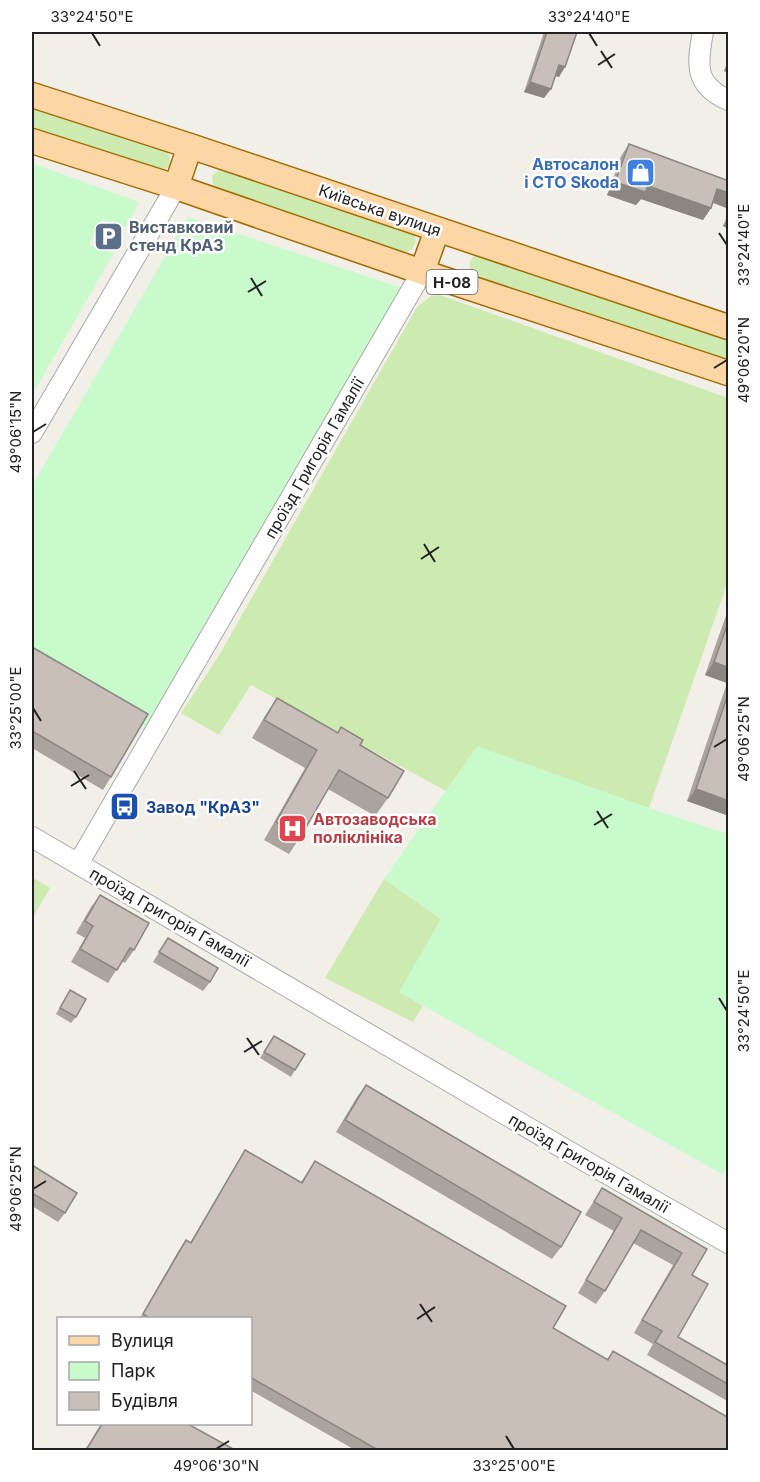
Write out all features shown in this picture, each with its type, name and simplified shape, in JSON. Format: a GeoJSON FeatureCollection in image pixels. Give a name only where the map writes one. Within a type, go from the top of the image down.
{"type":"FeatureCollection","features":[{"type":"Feature","properties":{"kind":"main road","name":"Київська вулиця"},"geometry":{"type":"LineString","coordinates":[[32,95],[729,327]]}},
{"type":"Feature","properties":{"kind":"main road","name":"Н-08"},"geometry":{"type":"LineString","coordinates":[[32,141],[729,373]]}},
{"type":"Feature","properties":{"kind":"main road"},"geometry":{"type":"LineString","coordinates":[[176,188],[190,146]]}},
{"type":"Feature","properties":{"kind":"main road"},"geometry":{"type":"LineString","coordinates":[[422,272],[437,230]]}},
{"type":"Feature","properties":{"kind":"street"},"geometry":{"type":"LineString","coordinates":[[703,32],[698,58],[700,75],[714,94],[729,100]]}},
{"type":"Feature","properties":{"kind":"street"},"geometry":{"type":"LineString","coordinates":[[32,433],[176,188]]}},
{"type":"Feature","properties":{"kind":"street","name":"проїзд Григорія Гамалії"},"geometry":{"type":"LineString","coordinates":[[422,272],[78,864],[729,1243]]}},
{"type":"Feature","properties":{"kind":"street"},"geometry":{"type":"LineString","coordinates":[[32,837],[78,864]]}},
{"type":"Feature","properties":{"kind":"green space"},"geometry":{"type":"Polygon","coordinates":[[[32,106],[165,149],[170,157],[169,166],[162,172],[32,131],[32,106]]]}},
{"type":"Feature","properties":{"kind":"green space"},"geometry":{"type":"Polygon","coordinates":[[[32,163],[139,202],[127,227],[102,220],[89,245],[114,253],[32,395],[32,163]]]}},
{"type":"Feature","properties":{"kind":"green space"},"geometry":{"type":"Polygon","coordinates":[[[221,168],[414,232],[416,240],[414,246],[403,253],[218,189],[213,184],[212,176],[221,168]]]}},
{"type":"Feature","properties":{"kind":"green space"},"geometry":{"type":"Polygon","coordinates":[[[188,217],[402,288],[147,727],[32,660],[32,486],[188,217]]]}},
{"type":"Feature","properties":{"kind":"green space"},"geometry":{"type":"Polygon","coordinates":[[[478,254],[728,337],[728,360],[475,275],[470,263],[472,258],[478,254]]]}},
{"type":"Feature","properties":{"kind":"green space"},"geometry":{"type":"Polygon","coordinates":[[[440,295],[728,398],[728,581],[649,808],[477,747],[446,791],[251,685],[219,735],[181,713],[218,657],[417,307],[431,296],[440,295]]]}},
{"type":"Feature","properties":{"kind":"green space"},"geometry":{"type":"Polygon","coordinates":[[[477,746],[728,834],[728,1166],[722,1174],[399,992],[441,919],[384,879],[477,746]]]}},
{"type":"Feature","properties":{"kind":"green space"},"geometry":{"type":"Polygon","coordinates":[[[32,877],[50,888],[32,919],[32,877]]]}},
{"type":"Feature","properties":{"kind":"green space"},"geometry":{"type":"Polygon","coordinates":[[[384,879],[441,919],[400,992],[423,1006],[413,1022],[325,978],[384,879]]]}},
{"type":"Feature","properties":{"kind":"building"},"geometry":{"type":"Polygon","coordinates":[[[547,32],[577,32],[565,67],[559,65],[551,89],[530,82],[547,32]]]}},
{"type":"Feature","properties":{"kind":"building"},"geometry":{"type":"Polygon","coordinates":[[[629,144],[729,181],[729,193],[717,189],[711,208],[648,186],[645,192],[615,182],[629,144]]]}},
{"type":"Feature","properties":{"kind":"building"},"geometry":{"type":"Polygon","coordinates":[[[729,620],[729,668],[714,662],[729,620]]]}},
{"type":"Feature","properties":{"kind":"building"},"geometry":{"type":"Polygon","coordinates":[[[32,647],[148,714],[111,777],[32,731],[32,647]]]}},
{"type":"Feature","properties":{"kind":"building"},"geometry":{"type":"Polygon","coordinates":[[[729,691],[729,801],[696,789],[729,691]]]}},
{"type":"Feature","properties":{"kind":"building"},"geometry":{"type":"Polygon","coordinates":[[[277,698],[338,733],[341,727],[363,740],[360,745],[404,771],[388,798],[339,770],[301,836],[276,822],[317,750],[264,720],[277,698]]]}},
{"type":"Feature","properties":{"kind":"building"},"geometry":{"type":"Polygon","coordinates":[[[100,895],[149,923],[134,950],[130,948],[117,970],[80,949],[93,926],[85,921],[100,895]]]}},
{"type":"Feature","properties":{"kind":"building"},"geometry":{"type":"Polygon","coordinates":[[[168,938],[218,968],[210,982],[159,952],[168,938]]]}},
{"type":"Feature","properties":{"kind":"building"},"geometry":{"type":"Polygon","coordinates":[[[70,990],[86,999],[76,1017],[60,1008],[70,990]]]}},
{"type":"Feature","properties":{"kind":"building"},"geometry":{"type":"Polygon","coordinates":[[[274,1036],[305,1054],[295,1070],[264,1052],[274,1036]]]}},
{"type":"Feature","properties":{"kind":"building"},"geometry":{"type":"Polygon","coordinates":[[[366,1085],[581,1212],[561,1247],[345,1120],[366,1085]]]}},
{"type":"Feature","properties":{"kind":"building"},"geometry":{"type":"Polygon","coordinates":[[[245,1150],[302,1183],[315,1161],[566,1306],[553,1328],[608,1360],[613,1351],[729,1418],[729,1450],[378,1450],[252,1378],[252,1317],[148,1317],[143,1314],[186,1240],[191,1243],[245,1150]]]}},
{"type":"Feature","properties":{"kind":"building"},"geometry":{"type":"Polygon","coordinates":[[[32,1165],[77,1193],[65,1213],[32,1193],[32,1165]]]}},
{"type":"Feature","properties":{"kind":"building"},"geometry":{"type":"Polygon","coordinates":[[[602,1188],[707,1249],[692,1275],[708,1284],[678,1337],[729,1366],[729,1385],[655,1342],[662,1331],[642,1320],[682,1253],[641,1230],[605,1291],[586,1280],[622,1218],[594,1202],[602,1188]]]}},
{"type":"Feature","properties":{"kind":"building"},"geometry":{"type":"Polygon","coordinates":[[[101,1425],[190,1425],[235,1450],[86,1450],[101,1425]]]}},
{"type":"Feature","properties":{"kind":"place","name":"Автосалон і СТО Skoda"},"geometry":{"type":"Point","coordinates":[640,173]}},
{"type":"Feature","properties":{"kind":"place","name":"Виставковий стенд КрАЗ"},"geometry":{"type":"Point","coordinates":[108,236]}},
{"type":"Feature","properties":{"kind":"place","name":"Завод \"КрАЗ\""},"geometry":{"type":"Point","coordinates":[125,807]}},
{"type":"Feature","properties":{"kind":"place","name":"Автозаводська поліклініка"},"geometry":{"type":"Point","coordinates":[292,828]}}]}
